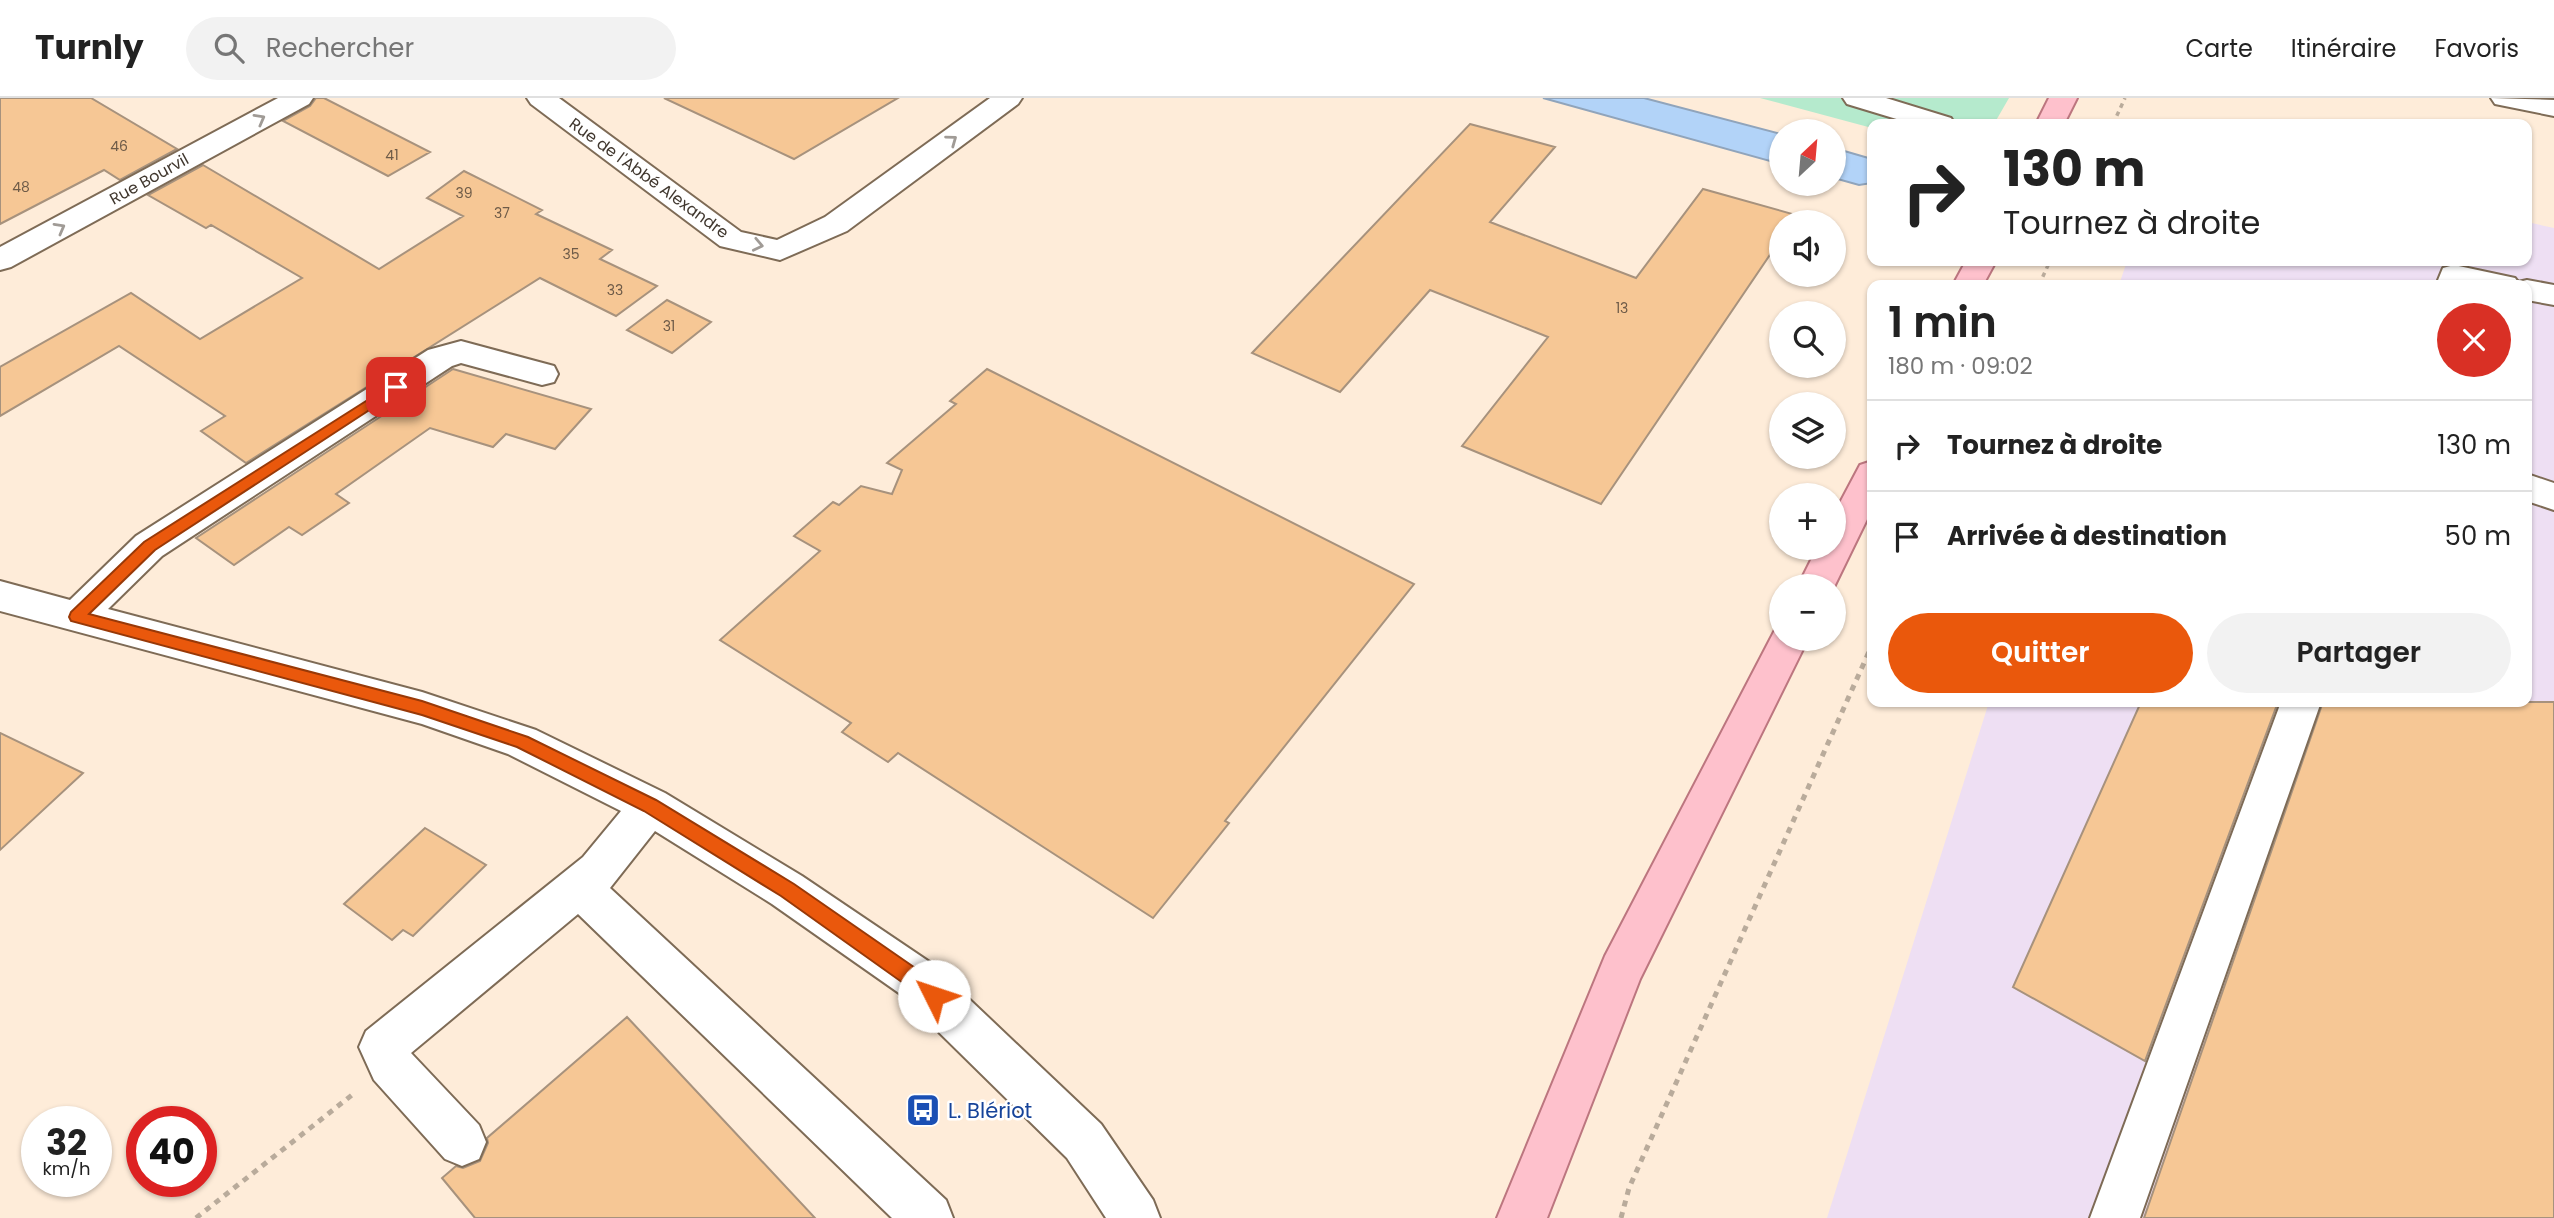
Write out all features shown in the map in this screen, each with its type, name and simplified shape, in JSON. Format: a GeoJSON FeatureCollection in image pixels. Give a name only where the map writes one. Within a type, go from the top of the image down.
{"type":"FeatureCollection","features":[{"type":"Feature","properties":{"kind":"main road"},"geometry":{"type":"LineString","coordinates":[[2052,119],[2063,98]]}},
{"type":"Feature","properties":{"kind":"main road"},"geometry":{"type":"LineString","coordinates":[[1822,574],[1867,484]]}},
{"type":"Feature","properties":{"kind":"main road"},"geometry":{"type":"LineString","coordinates":[[1522,1218],[1621,971],[1783,651]]}},
{"type":"Feature","properties":{"kind":"street","name":"Rue Bourvil"},"geometry":{"type":"LineString","coordinates":[[0,260],[299,98]]}},
{"type":"Feature","properties":{"kind":"street","name":"Rue de l'Abbé Alexandre"},"geometry":{"type":"LineString","coordinates":[[541,98],[731,239],[780,250],[836,224],[1009,98]]}},
{"type":"Feature","properties":{"kind":"street"},"geometry":{"type":"LineString","coordinates":[[1857,98],[1925,119]]}},
{"type":"Feature","properties":{"kind":"street"},"geometry":{"type":"LineString","coordinates":[[2505,98],[2554,108]]}},
{"type":"Feature","properties":{"kind":"street"},"geometry":{"type":"LineString","coordinates":[[2452,280],[2454,275],[2479,280]]}},
{"type":"Feature","properties":{"kind":"street"},"geometry":{"type":"LineString","coordinates":[[2532,291],[2554,296]]}},
{"type":"Feature","properties":{"kind":"street"},"geometry":{"type":"LineString","coordinates":[[76,617],[149,546],[440,358],[461,352],[542,374]]}},
{"type":"Feature","properties":{"kind":"street"},"geometry":{"type":"LineString","coordinates":[[2532,489],[2554,497]]}},
{"type":"Feature","properties":{"kind":"street"},"geometry":{"type":"LineString","coordinates":[[0,596],[422,708],[523,742],[650,806],[788,890],[915,978],[1084,1141],[1135,1218]]}},
{"type":"Feature","properties":{"kind":"street"},"geometry":{"type":"LineString","coordinates":[[2115,1218],[2299,707]]}},
{"type":"Feature","properties":{"kind":"street"},"geometry":{"type":"LineString","coordinates":[[462,1142],[390,1064],[382,1047],[598,871],[650,806]]}},
{"type":"Feature","properties":{"kind":"street"},"geometry":{"type":"LineString","coordinates":[[579,887],[928,1218]]}},
{"type":"Feature","properties":{"kind":"path"},"geometry":{"type":"LineString","coordinates":[[2115,119],[2125,98]]}},
{"type":"Feature","properties":{"kind":"path"},"geometry":{"type":"LineString","coordinates":[[1621,1218],[1629,1188],[1867,656]]}},
{"type":"Feature","properties":{"kind":"path"},"geometry":{"type":"LineString","coordinates":[[196,1218],[390,1064]]}},
{"type":"Feature","properties":{"kind":"shaded area"},"geometry":{"type":"Polygon","coordinates":[[[2532,223],[2554,228],[2554,1218],[1827,1218],[1987,707],[2532,707],[2532,280],[2121,280],[2125,266],[2532,266],[2532,223]]]}},
{"type":"Feature","properties":{"kind":"green space"},"geometry":{"type":"Polygon","coordinates":[[[1760,98],[2009,98],[1997,119],[1867,119],[1867,127],[1760,98]]]}},
{"type":"Feature","properties":{"kind":"water"},"geometry":{"type":"Polygon","coordinates":[[[1543,98],[1644,98],[1769,131],[1769,161],[1543,98]]]}},
{"type":"Feature","properties":{"kind":"water"},"geometry":{"type":"Polygon","coordinates":[[[1846,151],[1867,158],[1867,184],[1859,185],[1846,181],[1846,151]]]}},
{"type":"Feature","properties":{"kind":"building"},"geometry":{"type":"Polygon","coordinates":[[[0,98],[91,98],[177,149],[120,180],[104,170],[0,224],[0,98]]]}},
{"type":"Feature","properties":{"kind":"building"},"geometry":{"type":"Polygon","coordinates":[[[316,98],[324,98],[430,152],[388,176],[283,121],[310,106],[316,98]]]}},
{"type":"Feature","properties":{"kind":"building"},"geometry":{"type":"Polygon","coordinates":[[[664,98],[898,98],[794,159],[664,98]]]}},
{"type":"Feature","properties":{"kind":"building"},"geometry":{"type":"Polygon","coordinates":[[[1470,124],[1555,147],[1490,222],[1636,278],[1703,189],[1778,210],[1769,210],[1769,256],[1601,504],[1462,446],[1548,337],[1430,290],[1340,392],[1252,353],[1470,124]]]}},
{"type":"Feature","properties":{"kind":"building"},"geometry":{"type":"Polygon","coordinates":[[[203,165],[379,269],[463,216],[427,198],[464,171],[542,210],[536,214],[612,250],[600,259],[657,286],[616,316],[540,278],[246,463],[201,431],[225,416],[119,346],[0,416],[0,367],[131,293],[200,339],[302,278],[211,225],[206,228],[148,195],[203,165]]]}},
{"type":"Feature","properties":{"kind":"building"},"geometry":{"type":"Polygon","coordinates":[[[667,300],[711,322],[672,353],[627,330],[667,300]]]}},
{"type":"Feature","properties":{"kind":"building"},"geometry":{"type":"Polygon","coordinates":[[[453,369],[591,409],[555,449],[506,434],[493,447],[430,428],[336,494],[349,503],[302,535],[289,527],[234,565],[196,538],[453,369]]]}},
{"type":"Feature","properties":{"kind":"building"},"geometry":{"type":"Polygon","coordinates":[[[987,369],[1414,584],[1225,821],[1229,823],[1153,918],[898,753],[888,762],[842,732],[851,723],[720,640],[820,551],[794,536],[833,502],[839,505],[861,486],[892,494],[902,470],[887,463],[956,404],[950,401],[987,369]]]}},
{"type":"Feature","properties":{"kind":"building"},"geometry":{"type":"Polygon","coordinates":[[[2532,702],[2554,702],[2554,1218],[2144,1218],[2321,707],[2532,707],[2532,702]]]}},
{"type":"Feature","properties":{"kind":"building"},"geometry":{"type":"Polygon","coordinates":[[[2139,707],[2276,707],[2145,1061],[2013,987],[2139,707]]]}},
{"type":"Feature","properties":{"kind":"building"},"geometry":{"type":"Polygon","coordinates":[[[0,733],[83,773],[0,850],[0,733]]]}},
{"type":"Feature","properties":{"kind":"building"},"geometry":{"type":"Polygon","coordinates":[[[425,828],[486,865],[413,936],[403,930],[392,940],[344,904],[425,828]]]}},
{"type":"Feature","properties":{"kind":"building"},"geometry":{"type":"Polygon","coordinates":[[[627,1017],[815,1218],[475,1218],[442,1178],[456,1166],[463,1168],[480,1161],[488,1143],[487,1138],[627,1017]]]}},
{"type":"Feature","properties":{"kind":"place","name":"L. Blériot"},"geometry":{"type":"Point","coordinates":[923,1110]}},
{"type":"Feature","properties":{"kind":"route"},"geometry":{"type":"LineString","coordinates":[[396,387],[149,546],[76,617],[422,708],[523,742],[650,806],[788,890],[915,978],[934,996]]}}]}
